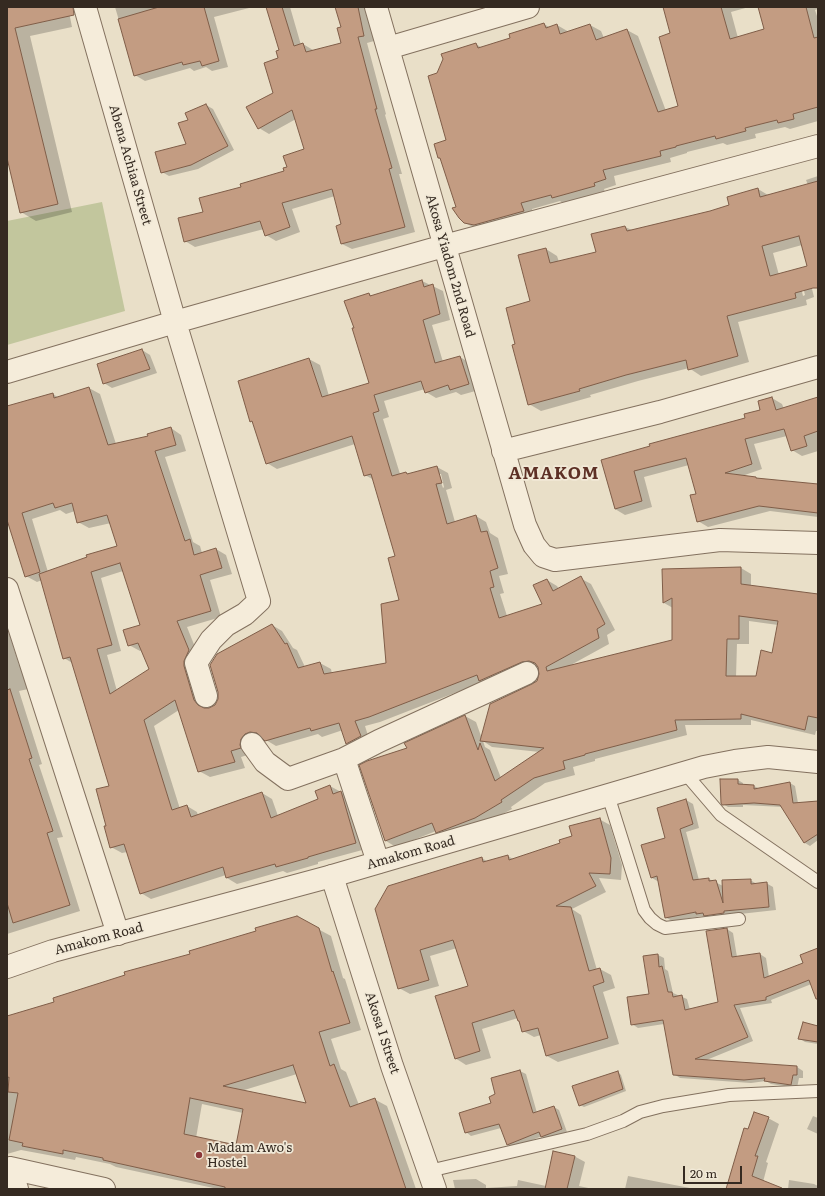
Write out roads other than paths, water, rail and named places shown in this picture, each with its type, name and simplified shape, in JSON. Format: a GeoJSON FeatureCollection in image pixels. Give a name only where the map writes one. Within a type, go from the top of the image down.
{"type":"FeatureCollection","features":[{"type":"Feature","properties":{"kind":"street","name":"Abena Achiaa Street"},"geometry":{"type":"LineString","coordinates":[[85,7],[175,322],[259,601],[245,614],[226,625],[211,640],[196,663],[206,696]]}},
{"type":"Feature","properties":{"kind":"street","name":"Akosa Yiadom 2nd Road"},"geometry":{"type":"LineString","coordinates":[[376,7],[525,525],[534,545],[543,556],[555,560],[720,540],[818,543]]}},
{"type":"Feature","properties":{"kind":"street"},"geometry":{"type":"LineString","coordinates":[[388,48],[528,7]]}},
{"type":"Feature","properties":{"kind":"street"},"geometry":{"type":"LineString","coordinates":[[7,372],[175,322],[444,246],[818,146]]}},
{"type":"Feature","properties":{"kind":"street"},"geometry":{"type":"LineString","coordinates":[[503,450],[660,412],[818,367]]}},
{"type":"Feature","properties":{"kind":"street"},"geometry":{"type":"LineString","coordinates":[[7,589],[118,934]]}},
{"type":"Feature","properties":{"kind":"street"},"geometry":{"type":"LineString","coordinates":[[252,744],[265,762],[288,779],[344,759],[379,741],[527,673]]}},
{"type":"Feature","properties":{"kind":"street","name":"Amakom Road"},"geometry":{"type":"LineString","coordinates":[[7,967],[53,951],[332,876],[685,773],[735,761],[768,757],[818,762]]}},
{"type":"Feature","properties":{"kind":"street"},"geometry":{"type":"LineString","coordinates":[[344,759],[378,862]]}},
{"type":"Feature","properties":{"kind":"street","name":"Akosa I Street"},"geometry":{"type":"LineString","coordinates":[[332,876],[392,1066],[432,1180]]}},
{"type":"Feature","properties":{"kind":"street"},"geometry":{"type":"LineString","coordinates":[[8,1168],[17,1189]]}},
{"type":"Feature","properties":{"kind":"street"},"geometry":{"type":"LineString","coordinates":[[8,1168],[104,1189]]}},
{"type":"Feature","properties":{"kind":"lane"},"geometry":{"type":"LineString","coordinates":[[685,773],[721,815],[818,882]]}},
{"type":"Feature","properties":{"kind":"lane"},"geometry":{"type":"LineString","coordinates":[[608,795],[644,910],[650,918],[665,928],[739,918]]}},
{"type":"Feature","properties":{"kind":"lane"},"geometry":{"type":"LineString","coordinates":[[432,1180],[587,1134],[623,1122],[640,1112],[663,1106],[729,1095],[818,1091]]}},
{"type":"Feature","properties":{"kind":"place","name":"Madam Awo's Hostel"},"geometry":{"type":"Point","coordinates":[199,1155]}},
{"type":"Feature","properties":{"kind":"district","name":"AMAKOM"},"geometry":{"type":"Point","coordinates":[554,474]}}]}
